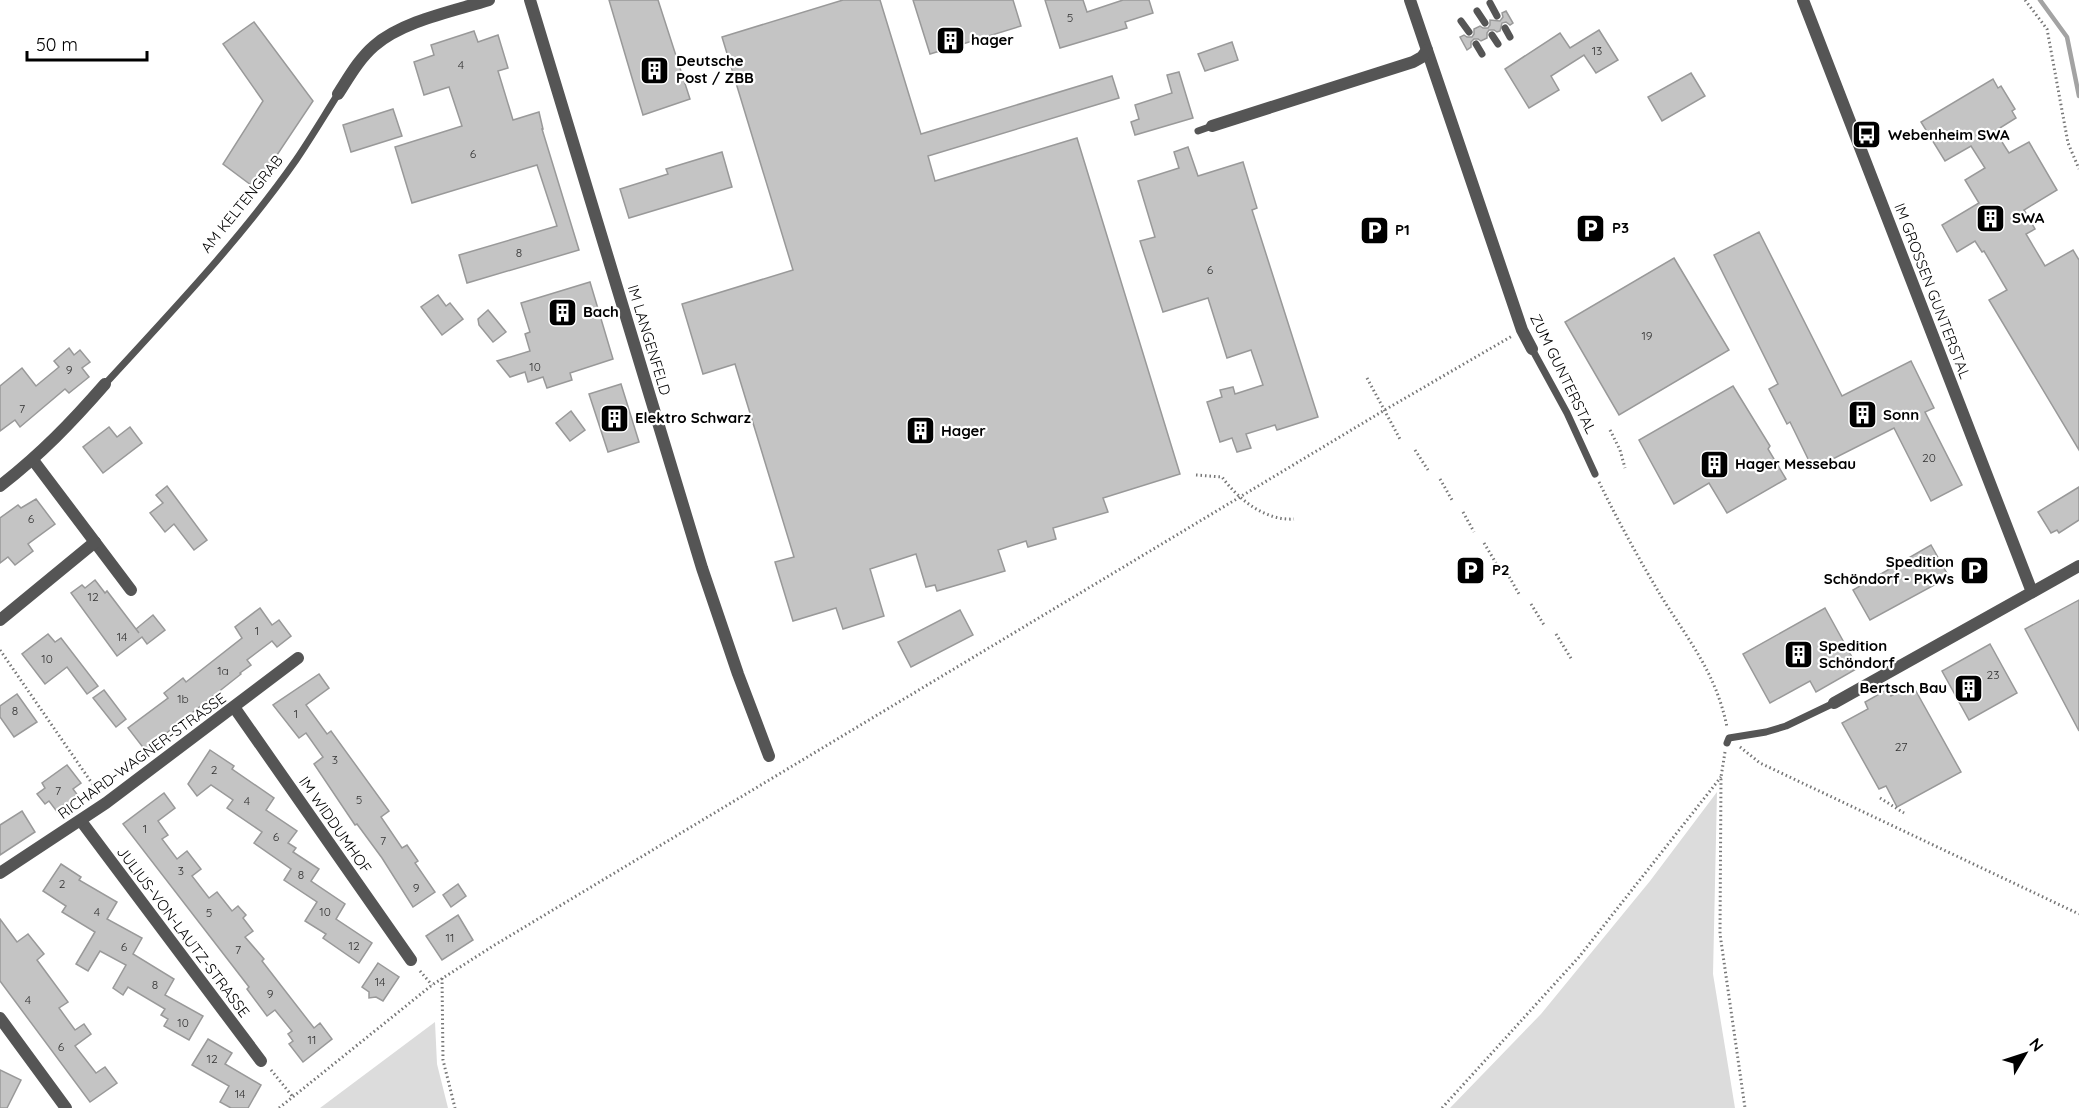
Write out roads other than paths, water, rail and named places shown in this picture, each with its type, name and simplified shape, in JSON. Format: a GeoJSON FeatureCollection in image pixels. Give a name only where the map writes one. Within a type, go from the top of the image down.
{"type":"FeatureCollection","features":[{"type":"Feature","properties":{"kind":"street","name":"AM KELTENGRAB"},"geometry":{"type":"LineString","coordinates":[[338,94],[359,61],[388,35],[489,0]]}},
{"type":"Feature","properties":{"kind":"street","name":"IM LANGENFELD"},"geometry":{"type":"LineString","coordinates":[[530,0],[702,568],[769,756]]}},
{"type":"Feature","properties":{"kind":"street","name":"ZUM GUNTERSTAL"},"geometry":{"type":"LineString","coordinates":[[1410,0],[1522,330],[1532,349]]}},
{"type":"Feature","properties":{"kind":"street","name":"IM GROSSEN GUNTERSTAL"},"geometry":{"type":"LineString","coordinates":[[1803,0],[2032,592]]}},
{"type":"Feature","properties":{"kind":"street"},"geometry":{"type":"LineString","coordinates":[[1212,126],[1413,62],[1422,57],[1427,50]]}},
{"type":"Feature","properties":{"kind":"street","name":"AM KELTENGRAB"},"geometry":{"type":"LineString","coordinates":[[0,486],[61,434],[105,384]]}},
{"type":"Feature","properties":{"kind":"street"},"geometry":{"type":"LineString","coordinates":[[33,460],[131,590]]}},
{"type":"Feature","properties":{"kind":"street"},"geometry":{"type":"LineString","coordinates":[[0,620],[95,542]]}},
{"type":"Feature","properties":{"kind":"street"},"geometry":{"type":"LineString","coordinates":[[1834,703],[2079,566]]}},
{"type":"Feature","properties":{"kind":"street","name":"RICHARD-WAGNER-STRASSE"},"geometry":{"type":"LineString","coordinates":[[0,873],[106,803],[298,658]]}},
{"type":"Feature","properties":{"kind":"street","name":"IM WIDDUMHOF"},"geometry":{"type":"LineString","coordinates":[[234,707],[411,960]]}},
{"type":"Feature","properties":{"kind":"street","name":"JULIUS-VON-LAUTZ-STRASSE"},"geometry":{"type":"LineString","coordinates":[[81,821],[261,1061]]}},
{"type":"Feature","properties":{"kind":"street"},"geometry":{"type":"LineString","coordinates":[[0,1018],[66,1108]]}},
{"type":"Feature","properties":{"kind":"lane"},"geometry":{"type":"LineString","coordinates":[[1490,3],[1497,16]]}},
{"type":"Feature","properties":{"kind":"lane"},"geometry":{"type":"LineString","coordinates":[[1477,11],[1485,23]]}},
{"type":"Feature","properties":{"kind":"lane"},"geometry":{"type":"LineString","coordinates":[[1461,21],[1469,32]]}},
{"type":"Feature","properties":{"kind":"lane"},"geometry":{"type":"LineString","coordinates":[[1505,28],[1510,37]]}},
{"type":"Feature","properties":{"kind":"lane"},"geometry":{"type":"LineString","coordinates":[[1492,35],[1498,44]]}},
{"type":"Feature","properties":{"kind":"lane"},"geometry":{"type":"LineString","coordinates":[[1476,44],[1482,54]]}},
{"type":"Feature","properties":{"kind":"lane","name":"AM KELTENGRAB"},"geometry":{"type":"LineString","coordinates":[[105,384],[204,275],[273,191],[297,159],[338,94]]}},
{"type":"Feature","properties":{"kind":"lane"},"geometry":{"type":"LineString","coordinates":[[1198,131],[1212,126]]}},
{"type":"Feature","properties":{"kind":"lane","name":"ZUM GUNTERSTAL"},"geometry":{"type":"LineString","coordinates":[[1532,349],[1567,413],[1595,474]]}},
{"type":"Feature","properties":{"kind":"lane"},"geometry":{"type":"LineString","coordinates":[[1728,741],[1786,726],[1834,703]]}},
{"type":"Feature","properties":{"kind":"waterway"},"geometry":{"type":"LineString","coordinates":[[2040,0],[2067,37],[2079,96]]}},
{"type":"Feature","properties":{"kind":"place","name":"hager"},"geometry":{"type":"Point","coordinates":[950,40]}},
{"type":"Feature","properties":{"kind":"place","name":"Deutsche Post / ZBB"},"geometry":{"type":"Point","coordinates":[655,70]}},
{"type":"Feature","properties":{"kind":"place","name":"Webenheim SWA"},"geometry":{"type":"Point","coordinates":[1867,135]}},
{"type":"Feature","properties":{"kind":"place","name":"SWA"},"geometry":{"type":"Point","coordinates":[1991,218]}},
{"type":"Feature","properties":{"kind":"place","name":"P3"},"geometry":{"type":"Point","coordinates":[1591,228]}},
{"type":"Feature","properties":{"kind":"place","name":"P1"},"geometry":{"type":"Point","coordinates":[1374,230]}},
{"type":"Feature","properties":{"kind":"place","name":"Bach"},"geometry":{"type":"Point","coordinates":[562,312]}},
{"type":"Feature","properties":{"kind":"place","name":"Sonn"},"geometry":{"type":"Point","coordinates":[1862,415]}},
{"type":"Feature","properties":{"kind":"place","name":"Elektro Schwarz"},"geometry":{"type":"Point","coordinates":[614,418]}},
{"type":"Feature","properties":{"kind":"place","name":"Hager"},"geometry":{"type":"Point","coordinates":[920,431]}},
{"type":"Feature","properties":{"kind":"place","name":"Hager Messebau"},"geometry":{"type":"Point","coordinates":[1714,464]}},
{"type":"Feature","properties":{"kind":"place","name":"P2"},"geometry":{"type":"Point","coordinates":[1471,570]}},
{"type":"Feature","properties":{"kind":"place","name":"Spedition Schöndorf - PKWs"},"geometry":{"type":"Point","coordinates":[1975,571]}},
{"type":"Feature","properties":{"kind":"place","name":"Spedition Schöndorf"},"geometry":{"type":"Point","coordinates":[1798,655]}},
{"type":"Feature","properties":{"kind":"place","name":"Bertsch Bau"},"geometry":{"type":"Point","coordinates":[1968,688]}}]}
